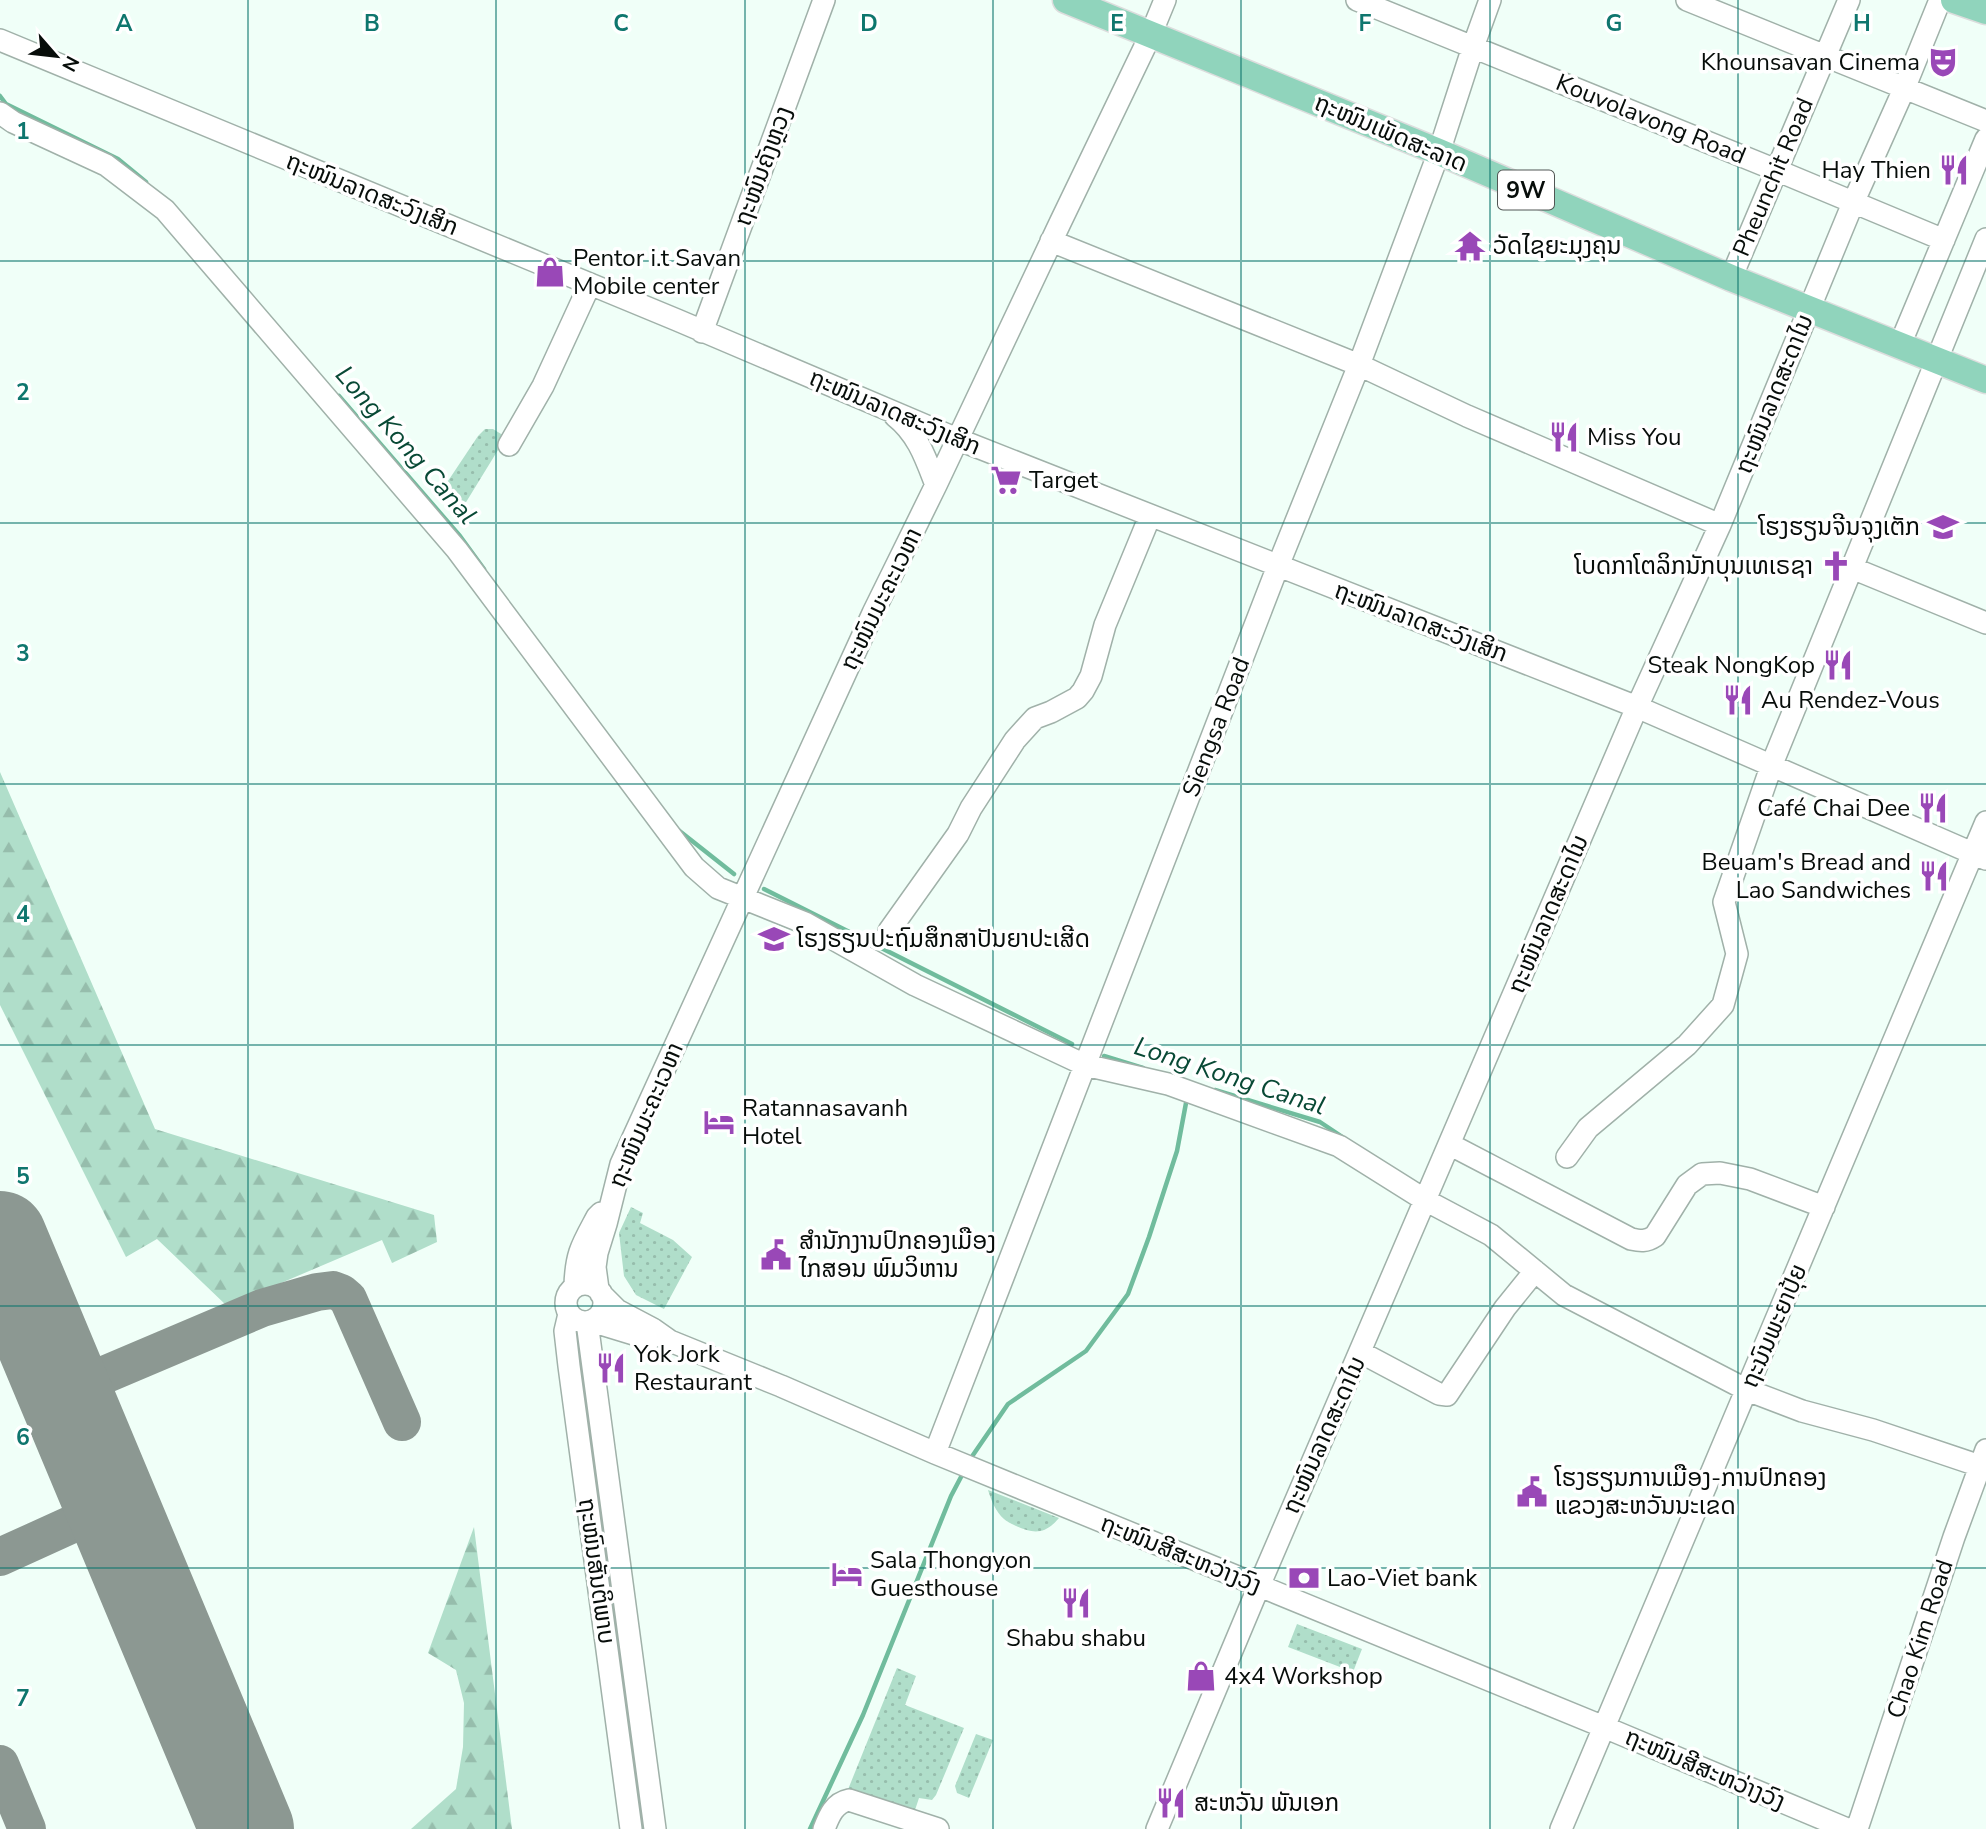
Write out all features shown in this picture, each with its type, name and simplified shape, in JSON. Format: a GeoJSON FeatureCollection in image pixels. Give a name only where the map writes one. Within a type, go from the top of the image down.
{"type":"FeatureCollection","features":[{"type":"Feature","properties":{"kind":"main road","name":"ຖະໜົນເພັດສະລາດ"},"geometry":{"type":"LineString","coordinates":[[1066,0],[1439,152],[1731,278],[1986,380]]}},
{"type":"Feature","properties":{"kind":"main road"},"geometry":{"type":"LineString","coordinates":[[1954,0],[1986,12]]}},
{"type":"Feature","properties":{"kind":"street","name":"ຖະໜົນຄັງຫຼວງ"},"geometry":{"type":"LineString","coordinates":[[702,331],[824,0]]}},
{"type":"Feature","properties":{"kind":"street","name":"ຖະໜົນມະຄະເວຫາ"},"geometry":{"type":"LineString","coordinates":[[600,1292],[595,1268],[597,1253],[621,1164],[873,613],[1165,0]]}},
{"type":"Feature","properties":{"kind":"street","name":"Kouvolavong Road"},"geometry":{"type":"LineString","coordinates":[[1357,0],[1382,5],[1473,47],[1944,240]]}},
{"type":"Feature","properties":{"kind":"street","name":"Siengsa Road"},"geometry":{"type":"LineString","coordinates":[[935,1453],[1278,566],[1359,365],[1439,152],[1490,0]]}},
{"type":"Feature","properties":{"kind":"street"},"geometry":{"type":"LineString","coordinates":[[1686,0],[1986,121]]}},
{"type":"Feature","properties":{"kind":"street","name":"Pheunchit Road"},"geometry":{"type":"LineString","coordinates":[[1731,278],[1849,0]]}},
{"type":"Feature","properties":{"kind":"street","name":"ຖະໜົນລາດສະດາໄນ"},"geometry":{"type":"LineString","coordinates":[[1157,1829],[1448,1144],[1637,707],[1720,525],[1940,0]]}},
{"type":"Feature","properties":{"kind":"street","name":"ຖະໜົນລາດສະວົງເສິກ"},"geometry":{"type":"LineString","coordinates":[[0,40],[957,439],[1637,707],[1979,857]]}},
{"type":"Feature","properties":{"kind":"street"},"geometry":{"type":"LineString","coordinates":[[0,113],[13,122],[106,165],[165,210],[457,550],[694,867],[718,888],[804,923],[915,985],[1085,1065],[1168,1084],[1339,1146],[1425,1200],[1491,1235],[1564,1295],[1747,1390],[1802,1411],[1984,1461]]}},
{"type":"Feature","properties":{"kind":"street"},"geometry":{"type":"LineString","coordinates":[[1899,346],[1986,139]]}},
{"type":"Feature","properties":{"kind":"street"},"geometry":{"type":"LineString","coordinates":[[1051,241],[1359,365],[1467,416],[1720,525]]}},
{"type":"Feature","properties":{"kind":"street"},"geometry":{"type":"LineString","coordinates":[[1567,1157],[1588,1128],[1687,1045],[1723,1005],[1737,954],[1724,902],[1772,764],[1984,250]]}},
{"type":"Feature","properties":{"kind":"street"},"geometry":{"type":"LineString","coordinates":[[509,445],[543,386],[590,284]]}},
{"type":"Feature","properties":{"kind":"street"},"geometry":{"type":"LineString","coordinates":[[885,409],[900,421],[918,443],[936,485]]}},
{"type":"Feature","properties":{"kind":"street"},"geometry":{"type":"LineString","coordinates":[[889,931],[958,834],[971,808],[1015,740],[1035,718],[1077,698],[1083,691],[1105,625],[1150,516]]}},
{"type":"Feature","properties":{"kind":"street"},"geometry":{"type":"LineString","coordinates":[[1852,568],[1986,623]]}},
{"type":"Feature","properties":{"kind":"street","name":"ຖະນົນພະຍາປຸ້ຍ"},"geometry":{"type":"LineString","coordinates":[[1561,1829],[1824,1207],[1979,857],[1986,822]]}},
{"type":"Feature","properties":{"kind":"street"},"geometry":{"type":"LineString","coordinates":[[1448,1144],[1631,1239],[1641,1241],[1655,1236],[1687,1185],[1702,1174],[1720,1172],[1750,1179],[1824,1207]]}},
{"type":"Feature","properties":{"kind":"street"},"geometry":{"type":"LineString","coordinates":[[575,1286],[578,1254],[597,1217],[610,1204]]}},
{"type":"Feature","properties":{"kind":"street"},"geometry":{"type":"LineString","coordinates":[[1360,1352],[1439,1394],[1447,1395],[1505,1308],[1535,1271]]}},
{"type":"Feature","properties":{"kind":"street"},"geometry":{"type":"LineString","coordinates":[[587,1284],[600,1292],[617,1310],[670,1341],[650,1339],[583,1319],[565,1302],[567,1295],[575,1286],[587,1284]]}},
{"type":"Feature","properties":{"kind":"street"},"geometry":{"type":"LineString","coordinates":[[583,1319],[601,1312],[603,1300],[600,1292]]}},
{"type":"Feature","properties":{"kind":"street","name":"ຖະໜົນສັນຕິພາບ"},"geometry":{"type":"LineString","coordinates":[[631,1829],[565,1331],[583,1319],[655,1829]]}},
{"type":"Feature","properties":{"kind":"street","name":"ຖະໜົນສີສະຫວ່າງວົງ"},"geometry":{"type":"LineString","coordinates":[[670,1341],[1847,1829]]}},
{"type":"Feature","properties":{"kind":"street","name":"Chao Kim Road"},"geometry":{"type":"LineString","coordinates":[[1857,1829],[1984,1461]]}},
{"type":"Feature","properties":{"kind":"street"},"geometry":{"type":"LineString","coordinates":[[824,1829],[831,1812],[841,1801],[849,1800],[938,1829]]}},
{"type":"Feature","properties":{"kind":"green space"},"geometry":{"type":"Polygon","coordinates":[[[485,429],[493,429],[506,437],[460,512],[442,490],[485,429]]]}},
{"type":"Feature","properties":{"kind":"green space"},"geometry":{"type":"Polygon","coordinates":[[[0,772],[155,1129],[434,1215],[437,1242],[392,1263],[382,1240],[227,1306],[157,1239],[126,1257],[0,1005],[0,772]]]}},
{"type":"Feature","properties":{"kind":"green space"},"geometry":{"type":"Polygon","coordinates":[[[631,1207],[643,1213],[640,1223],[673,1240],[692,1257],[664,1309],[636,1295],[624,1276],[619,1233],[631,1207]]]}},
{"type":"Feature","properties":{"kind":"green space"},"geometry":{"type":"Polygon","coordinates":[[[988,1490],[1059,1518],[1044,1530],[1021,1528],[1001,1516],[988,1490]]]}},
{"type":"Feature","properties":{"kind":"green space"},"geometry":{"type":"Polygon","coordinates":[[[474,1527],[512,1829],[411,1829],[456,1789],[463,1747],[464,1703],[456,1670],[428,1653],[474,1527]]]}},
{"type":"Feature","properties":{"kind":"green space"},"geometry":{"type":"Polygon","coordinates":[[[1297,1624],[1362,1649],[1353,1672],[1288,1647],[1297,1624]]]}},
{"type":"Feature","properties":{"kind":"green space"},"geometry":{"type":"Polygon","coordinates":[[[897,1668],[916,1676],[905,1705],[964,1728],[936,1795],[932,1800],[919,1798],[913,1816],[847,1792],[897,1668]]]}},
{"type":"Feature","properties":{"kind":"green space"},"geometry":{"type":"Polygon","coordinates":[[[976,1734],[993,1740],[969,1798],[957,1793],[955,1786],[976,1734]]]}},
{"type":"Feature","properties":{"kind":"waterway","name":"Long Kong Canal"},"geometry":{"type":"LineString","coordinates":[[0,96],[6,104],[118,159],[146,182]]}},
{"type":"Feature","properties":{"kind":"waterway","name":"Long Kong Canal"},"geometry":{"type":"LineString","coordinates":[[339,396],[460,536],[484,569]]}},
{"type":"Feature","properties":{"kind":"waterway","name":"Long Kong Canal"},"geometry":{"type":"LineString","coordinates":[[677,829],[734,874]]}},
{"type":"Feature","properties":{"kind":"waterway","name":"Long Kong Canal"},"geometry":{"type":"LineString","coordinates":[[764,889],[1072,1044]]}},
{"type":"Feature","properties":{"kind":"waterway","name":"Long Kong Canal"},"geometry":{"type":"LineString","coordinates":[[1104,1056],[1143,1068]]}},
{"type":"Feature","properties":{"kind":"waterway","name":"Long Kong Canal"},"geometry":{"type":"LineString","coordinates":[[1215,1090],[1320,1122],[1341,1136]]}},
{"type":"Feature","properties":{"kind":"waterway"},"geometry":{"type":"LineString","coordinates":[[973,1455],[1008,1404],[1086,1351],[1128,1294],[1177,1151],[1186,1103]]}},
{"type":"Feature","properties":{"kind":"waterway"},"geometry":{"type":"LineString","coordinates":[[810,1829],[863,1715],[961,1477]]}},
{"type":"Feature","properties":{"kind":"taxiway"},"geometry":{"type":"LineString","coordinates":[[64,1392],[262,1308],[333,1290],[348,1299],[402,1422]]}},
{"type":"Feature","properties":{"kind":"taxiway"},"geometry":{"type":"LineString","coordinates":[[0,1557],[112,1506]]}},
{"type":"Feature","properties":{"kind":"taxiway"},"geometry":{"type":"LineString","coordinates":[[0,1764],[27,1829]]}},
{"type":"Feature","properties":{"kind":"runway"},"geometry":{"type":"LineString","coordinates":[[0,1238],[247,1829]]}},
{"type":"Feature","properties":{"kind":"place","name":"Khounsavan Cinema"},"geometry":{"type":"Point","coordinates":[1943,62]}},
{"type":"Feature","properties":{"kind":"place","name":"Hay Thien"},"geometry":{"type":"Point","coordinates":[1954,170]}},
{"type":"Feature","properties":{"kind":"place","name":"ວັດໄຊຍະມຸງຄຸນ"},"geometry":{"type":"Point","coordinates":[1470,246]}},
{"type":"Feature","properties":{"kind":"place","name":"Pentor i.t Savan Mobile center"},"geometry":{"type":"Point","coordinates":[550,272]}},
{"type":"Feature","properties":{"kind":"place","name":"Miss You"},"geometry":{"type":"Point","coordinates":[1564,437]}},
{"type":"Feature","properties":{"kind":"place","name":"Target"},"geometry":{"type":"Point","coordinates":[1006,480]}},
{"type":"Feature","properties":{"kind":"place","name":"ໂຮງຮຽນຈີນຈຸງເຕັກ"},"geometry":{"type":"Point","coordinates":[1943,527]}},
{"type":"Feature","properties":{"kind":"place","name":"ໂບດກາໂຕລິກນັກບຸນເທເຣຊາ"},"geometry":{"type":"Point","coordinates":[1836,566]}},
{"type":"Feature","properties":{"kind":"place","name":"Steak NongKop"},"geometry":{"type":"Point","coordinates":[1838,665]}},
{"type":"Feature","properties":{"kind":"place","name":"Au Rendez-Vous"},"geometry":{"type":"Point","coordinates":[1738,700]}},
{"type":"Feature","properties":{"kind":"place","name":"Café Chai Dee"},"geometry":{"type":"Point","coordinates":[1933,808]}},
{"type":"Feature","properties":{"kind":"place","name":"Beuam's Bread and Lao Sandwiches"},"geometry":{"type":"Point","coordinates":[1934,876]}},
{"type":"Feature","properties":{"kind":"place","name":"ໂຮງຮຽນປະຖົມສຶກສາປັນຍາປະເສີດ"},"geometry":{"type":"Point","coordinates":[774,939]}},
{"type":"Feature","properties":{"kind":"place","name":"Ratannasavanh Hotel"},"geometry":{"type":"Point","coordinates":[719,1122]}},
{"type":"Feature","properties":{"kind":"place","name":"ສຳນັກງານປົກຄອງເມືອງ ໄກສອນ ພົມວິຫານ"},"geometry":{"type":"Point","coordinates":[776,1255]}},
{"type":"Feature","properties":{"kind":"place","name":"Yok Jork Restaurant"},"geometry":{"type":"Point","coordinates":[611,1368]}},
{"type":"Feature","properties":{"kind":"place","name":"ໂຮງຮຽນການເມືອງ-ການປົກຄອງ ແຂວງສະຫວັນນະເຂດ"},"geometry":{"type":"Point","coordinates":[1532,1492]}},
{"type":"Feature","properties":{"kind":"place","name":"Sala Thongyon Guesthouse"},"geometry":{"type":"Point","coordinates":[847,1574]}},
{"type":"Feature","properties":{"kind":"place","name":"Lao-Viet bank"},"geometry":{"type":"Point","coordinates":[1304,1578]}},
{"type":"Feature","properties":{"kind":"place","name":"Shabu shabu"},"geometry":{"type":"Point","coordinates":[1076,1603]}},
{"type":"Feature","properties":{"kind":"place","name":"4x4 Workshop"},"geometry":{"type":"Point","coordinates":[1201,1676]}},
{"type":"Feature","properties":{"kind":"place","name":"ສະຫວັນ ພັນເອກ"},"geometry":{"type":"Point","coordinates":[1171,1803]}}]}
